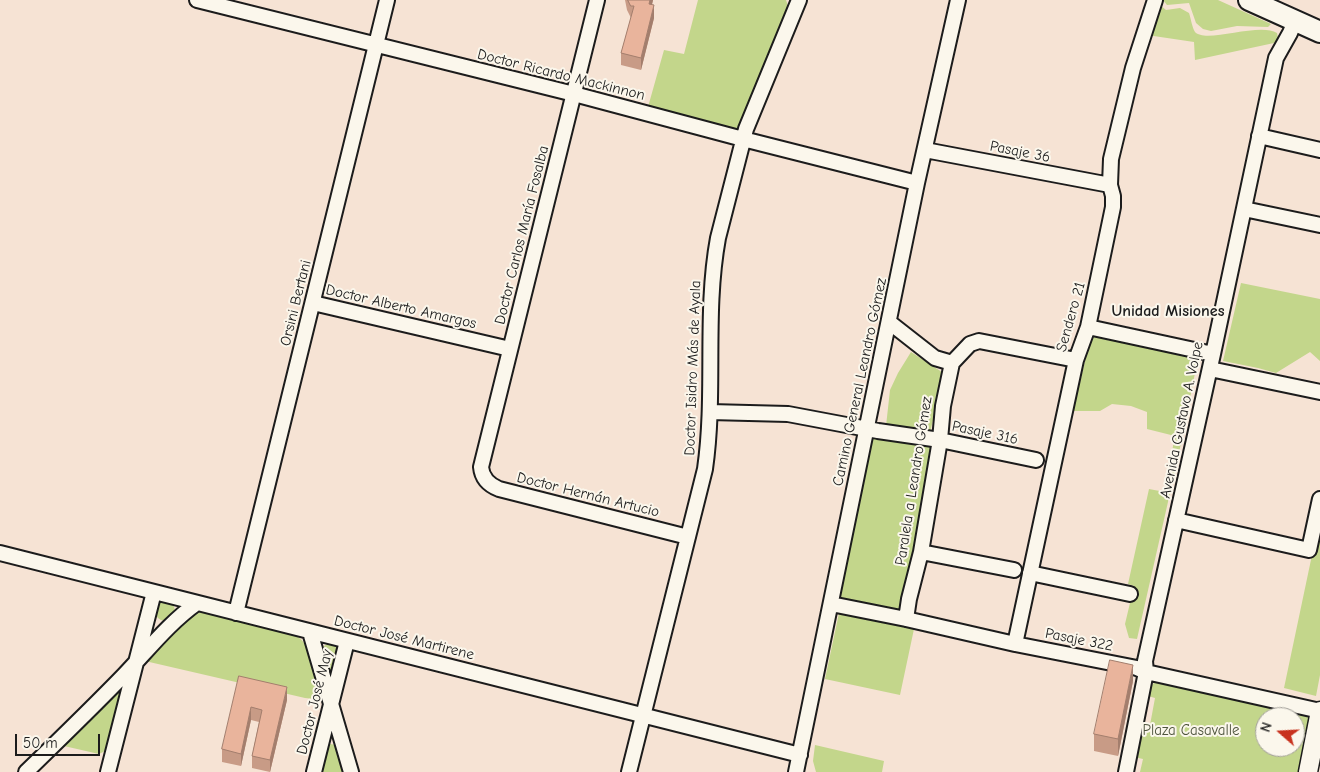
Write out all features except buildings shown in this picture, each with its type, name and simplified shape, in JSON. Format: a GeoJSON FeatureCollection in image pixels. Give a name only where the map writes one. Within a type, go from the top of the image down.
{"type":"FeatureCollection","features":[{"type":"Feature","properties":{"kind":"main road"},"geometry":{"type":"LineString","coordinates":[[1249,0],[1320,32]]}},
{"type":"Feature","properties":{"kind":"street","name":"Doctor Ricardo Mackinnon"},"geometry":{"type":"LineString","coordinates":[[197,0],[574,94],[917,183]]}},
{"type":"Feature","properties":{"kind":"street","name":"Orsini Bertani"},"geometry":{"type":"LineString","coordinates":[[236,613],[387,0]]}},
{"type":"Feature","properties":{"kind":"street","name":"Doctor Carlos María Fosalba"},"geometry":{"type":"LineString","coordinates":[[484,478],[481,467],[597,0]]}},
{"type":"Feature","properties":{"kind":"street","name":"Doctor Isidro Más de Ayala"},"geometry":{"type":"LineString","coordinates":[[629,772],[705,468],[710,429],[711,308],[715,255],[743,139],[799,0]]}},
{"type":"Feature","properties":{"kind":"street","name":"Camino General Leandro Gómez"},"geometry":{"type":"LineString","coordinates":[[796,772],[917,183],[958,0]]}},
{"type":"Feature","properties":{"kind":"street","name":"Sendero 21"},"geometry":{"type":"LineString","coordinates":[[1015,644],[1076,360],[1088,327],[1113,207],[1110,185],[1111,159],[1131,78],[1154,0]]}},
{"type":"Feature","properties":{"kind":"street","name":"Avenida Gustavo A. Volpe"},"geometry":{"type":"LineString","coordinates":[[1126,772],[1146,672],[1145,662],[1276,58],[1288,38],[1295,21]]}},
{"type":"Feature","properties":{"kind":"street"},"geometry":{"type":"LineString","coordinates":[[1259,136],[1320,150]]}},
{"type":"Feature","properties":{"kind":"street","name":"Pasaje 36"},"geometry":{"type":"LineString","coordinates":[[925,150],[1110,185]]}},
{"type":"Feature","properties":{"kind":"street"},"geometry":{"type":"LineString","coordinates":[[1244,209],[1320,225]]}},
{"type":"Feature","properties":{"kind":"street","name":"Doctor Alberto Amargos"},"geometry":{"type":"LineString","coordinates":[[313,303],[510,349]]}},
{"type":"Feature","properties":{"kind":"street"},"geometry":{"type":"LineString","coordinates":[[889,322],[935,358],[952,363]]}},
{"type":"Feature","properties":{"kind":"street"},"geometry":{"type":"LineString","coordinates":[[1088,327],[1213,354]]}},
{"type":"Feature","properties":{"kind":"street","name":"Paralela a Leandro Gómez"},"geometry":{"type":"LineString","coordinates":[[906,619],[921,552],[940,440],[942,406],[952,363],[970,344],[979,341],[1076,360]]}},
{"type":"Feature","properties":{"kind":"street"},"geometry":{"type":"LineString","coordinates":[[1210,369],[1320,392]]}},
{"type":"Feature","properties":{"kind":"street","name":"Pasaje 316"},"geometry":{"type":"LineString","coordinates":[[710,412],[788,414],[940,440],[1036,460]]}},
{"type":"Feature","properties":{"kind":"street","name":"Doctor Hernán Artucio"},"geometry":{"type":"LineString","coordinates":[[484,478],[499,489],[688,537]]}},
{"type":"Feature","properties":{"kind":"street"},"geometry":{"type":"LineString","coordinates":[[1176,520],[1309,550],[1320,499]]}},
{"type":"Feature","properties":{"kind":"street"},"geometry":{"type":"LineString","coordinates":[[921,552],[1014,570]]}},
{"type":"Feature","properties":{"kind":"street","name":"Doctor José Martirene"},"geometry":{"type":"LineString","coordinates":[[0,553],[644,714],[800,755]]}},
{"type":"Feature","properties":{"kind":"street"},"geometry":{"type":"LineString","coordinates":[[1030,573],[1130,594]]}},
{"type":"Feature","properties":{"kind":"street"},"geometry":{"type":"LineString","coordinates":[[108,772],[154,592]]}},
{"type":"Feature","properties":{"kind":"street"},"geometry":{"type":"LineString","coordinates":[[26,772],[180,615],[197,603]]}},
{"type":"Feature","properties":{"kind":"street","name":"Pasaje 322"},"geometry":{"type":"LineString","coordinates":[[831,604],[1137,668],[1146,672],[1320,711]]}},
{"type":"Feature","properties":{"kind":"street"},"geometry":{"type":"LineString","coordinates":[[310,632],[351,772]]}},
{"type":"Feature","properties":{"kind":"street","name":"Doctor José May"},"geometry":{"type":"LineString","coordinates":[[314,772],[347,641]]}},
{"type":"Feature","properties":{"kind":"street"},"geometry":{"type":"LineString","coordinates":[[1308,772],[1320,711]]}},
{"type":"Feature","properties":{"kind":"street"},"geometry":{"type":"LineString","coordinates":[[800,755],[801,772]]}},
{"type":"Feature","properties":{"kind":"green space"},"geometry":{"type":"Polygon","coordinates":[[[698,0],[786,0],[788,6],[789,14],[738,131],[648,107],[664,50],[684,54],[698,0]]]}},
{"type":"Feature","properties":{"kind":"green space"},"geometry":{"type":"Polygon","coordinates":[[[1163,0],[1218,0],[1271,24],[1268,27],[1237,26],[1211,31],[1203,29],[1196,23],[1189,3],[1167,5],[1163,0]]]}},
{"type":"Feature","properties":{"kind":"green space"},"geometry":{"type":"Polygon","coordinates":[[[1160,5],[1166,10],[1180,8],[1189,13],[1195,32],[1201,35],[1210,36],[1269,30],[1277,33],[1278,38],[1274,43],[1195,60],[1194,42],[1147,35],[1160,5]]]}},
{"type":"Feature","properties":{"kind":"green space"},"geometry":{"type":"Polygon","coordinates":[[[1241,283],[1320,299],[1320,361],[1310,352],[1276,373],[1223,361],[1241,283]]]}},
{"type":"Feature","properties":{"kind":"green space"},"geometry":{"type":"Polygon","coordinates":[[[1091,336],[1198,358],[1173,483],[1166,482],[1175,436],[1147,429],[1147,412],[1131,406],[1112,404],[1100,411],[1073,411],[1091,336]]]}},
{"type":"Feature","properties":{"kind":"green space"},"geometry":{"type":"Polygon","coordinates":[[[911,352],[945,374],[930,432],[886,426],[890,390],[911,352]]]}},
{"type":"Feature","properties":{"kind":"green space"},"geometry":{"type":"Polygon","coordinates":[[[873,436],[933,447],[901,612],[840,599],[873,436]]]}},
{"type":"Feature","properties":{"kind":"green space"},"geometry":{"type":"Polygon","coordinates":[[[1149,489],[1170,493],[1137,639],[1129,638],[1125,624],[1134,586],[1128,584],[1149,489]]]}},
{"type":"Feature","properties":{"kind":"green space"},"geometry":{"type":"Polygon","coordinates":[[[1320,517],[1320,675],[1316,696],[1284,688],[1320,517]]]}},
{"type":"Feature","properties":{"kind":"green space"},"geometry":{"type":"Polygon","coordinates":[[[165,601],[172,604],[175,611],[172,618],[165,621],[158,618],[155,611],[158,604],[165,601]]]}},
{"type":"Feature","properties":{"kind":"green space"},"geometry":{"type":"Polygon","coordinates":[[[202,612],[292,633],[298,637],[303,641],[311,655],[324,700],[305,698],[145,661],[179,625],[202,612]]]}},
{"type":"Feature","properties":{"kind":"green space"},"geometry":{"type":"Polygon","coordinates":[[[839,613],[914,629],[900,695],[825,679],[839,613]]]}},
{"type":"Feature","properties":{"kind":"green space"},"geometry":{"type":"Polygon","coordinates":[[[329,643],[339,647],[333,671],[326,668],[321,653],[324,646],[329,643]]]}},
{"type":"Feature","properties":{"kind":"green space","name":"Plaza Casavalle"},"geometry":{"type":"Polygon","coordinates":[[[1155,682],[1158,682],[1271,707],[1255,707],[1255,757],[1303,757],[1300,772],[1140,772],[1143,759],[1134,757],[1142,723],[1150,725],[1155,698],[1148,696],[1150,687],[1155,682]]]}},
{"type":"Feature","properties":{"kind":"green space"},"geometry":{"type":"Polygon","coordinates":[[[124,683],[110,745],[105,751],[99,754],[64,746],[63,743],[124,683]]]}},
{"type":"Feature","properties":{"kind":"green space","name":"Plaza Casavalle"},"geometry":{"type":"Polygon","coordinates":[[[1305,714],[1312,716],[1305,749],[1305,714]]]}},
{"type":"Feature","properties":{"kind":"green space"},"geometry":{"type":"Polygon","coordinates":[[[330,744],[336,745],[346,772],[321,772],[327,747],[330,744]]]}},
{"type":"Feature","properties":{"kind":"green space"},"geometry":{"type":"Polygon","coordinates":[[[815,745],[884,761],[882,772],[816,772],[813,761],[815,745]]]}},
{"type":"Feature","properties":{"kind":"district","name":"Unidad Misiones"},"geometry":{"type":"Point","coordinates":[1168,311]}}]}
